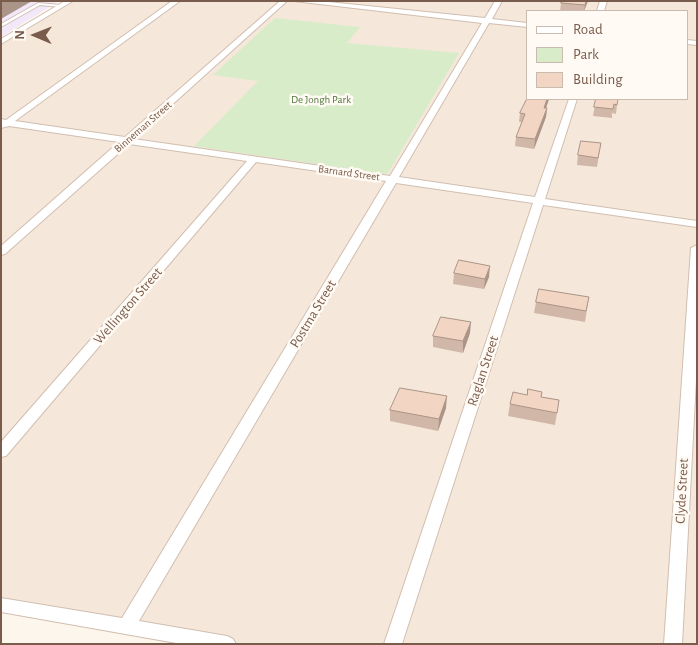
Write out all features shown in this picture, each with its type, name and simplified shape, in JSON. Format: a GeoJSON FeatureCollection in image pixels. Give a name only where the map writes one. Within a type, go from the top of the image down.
{"type":"FeatureCollection","features":[{"type":"Feature","properties":{"kind":"street"},"geometry":{"type":"LineString","coordinates":[[1,42],[70,1]]}},
{"type":"Feature","properties":{"kind":"street"},"geometry":{"type":"LineString","coordinates":[[3,124],[176,1]]}},
{"type":"Feature","properties":{"kind":"street","name":"Binneman Street"},"geometry":{"type":"LineString","coordinates":[[1,252],[284,1]]}},
{"type":"Feature","properties":{"kind":"street"},"geometry":{"type":"LineString","coordinates":[[297,1],[526,25]]}},
{"type":"Feature","properties":{"kind":"street"},"geometry":{"type":"LineString","coordinates":[[383,10],[391,1]]}},
{"type":"Feature","properties":{"kind":"street","name":"Postma Street"},"geometry":{"type":"LineString","coordinates":[[126,627],[499,1]]}},
{"type":"Feature","properties":{"kind":"street","name":"Raglan Street"},"geometry":{"type":"LineString","coordinates":[[393,644],[573,100]]}},
{"type":"Feature","properties":{"kind":"street","name":"Barnard Street"},"geometry":{"type":"LineString","coordinates":[[3,124],[697,224]]}},
{"type":"Feature","properties":{"kind":"street","name":"Wellington Street"},"geometry":{"type":"LineString","coordinates":[[1,452],[254,159]]}},
{"type":"Feature","properties":{"kind":"street","name":"Clyde Street"},"geometry":{"type":"LineString","coordinates":[[673,644],[697,248]]}},
{"type":"Feature","properties":{"kind":"street"},"geometry":{"type":"LineString","coordinates":[[1,605],[227,644]]}},
{"type":"Feature","properties":{"kind":"lane"},"geometry":{"type":"LineString","coordinates":[[1,26],[41,2],[61,6]]}},
{"type":"Feature","properties":{"kind":"shaded area"},"geometry":{"type":"Polygon","coordinates":[[[1,1],[59,1],[1,37],[1,1]]]}},
{"type":"Feature","properties":{"kind":"shaded area"},"geometry":{"type":"Polygon","coordinates":[[[71,1],[697,1],[697,644],[235,644],[1,603],[1,43],[71,1]]]}},
{"type":"Feature","properties":{"kind":"green space","name":"De Jongh Park"},"geometry":{"type":"Polygon","coordinates":[[[275,18],[360,27],[347,43],[459,53],[388,173],[383,174],[194,146],[258,81],[213,75],[275,18]]]}},
{"type":"Feature","properties":{"kind":"building"},"geometry":{"type":"Polygon","coordinates":[[[562,1],[586,1],[585,5],[561,3],[562,1]]]}},
{"type":"Feature","properties":{"kind":"building"},"geometry":{"type":"Polygon","coordinates":[[[526,100],[547,100],[544,108],[547,108],[535,139],[516,137],[525,114],[520,113],[526,100]]]}},
{"type":"Feature","properties":{"kind":"building"},"geometry":{"type":"Polygon","coordinates":[[[596,100],[618,100],[617,105],[614,104],[613,109],[594,107],[596,100]]]}},
{"type":"Feature","properties":{"kind":"building"},"geometry":{"type":"Polygon","coordinates":[[[581,141],[601,143],[598,158],[578,155],[581,141]]]}},
{"type":"Feature","properties":{"kind":"building"},"geometry":{"type":"Polygon","coordinates":[[[459,260],[490,266],[485,279],[454,273],[459,260]]]}},
{"type":"Feature","properties":{"kind":"building"},"geometry":{"type":"Polygon","coordinates":[[[539,289],[589,297],[586,311],[536,302],[539,289]]]}},
{"type":"Feature","properties":{"kind":"building"},"geometry":{"type":"Polygon","coordinates":[[[441,317],[471,322],[463,341],[433,336],[441,317]]]}},
{"type":"Feature","properties":{"kind":"building"},"geometry":{"type":"Polygon","coordinates":[[[400,388],[447,396],[439,419],[390,410],[400,388]]]}},
{"type":"Feature","properties":{"kind":"building"},"geometry":{"type":"Polygon","coordinates":[[[528,389],[542,392],[541,397],[559,400],[557,413],[510,404],[513,392],[527,395],[528,389]]]}}]}
